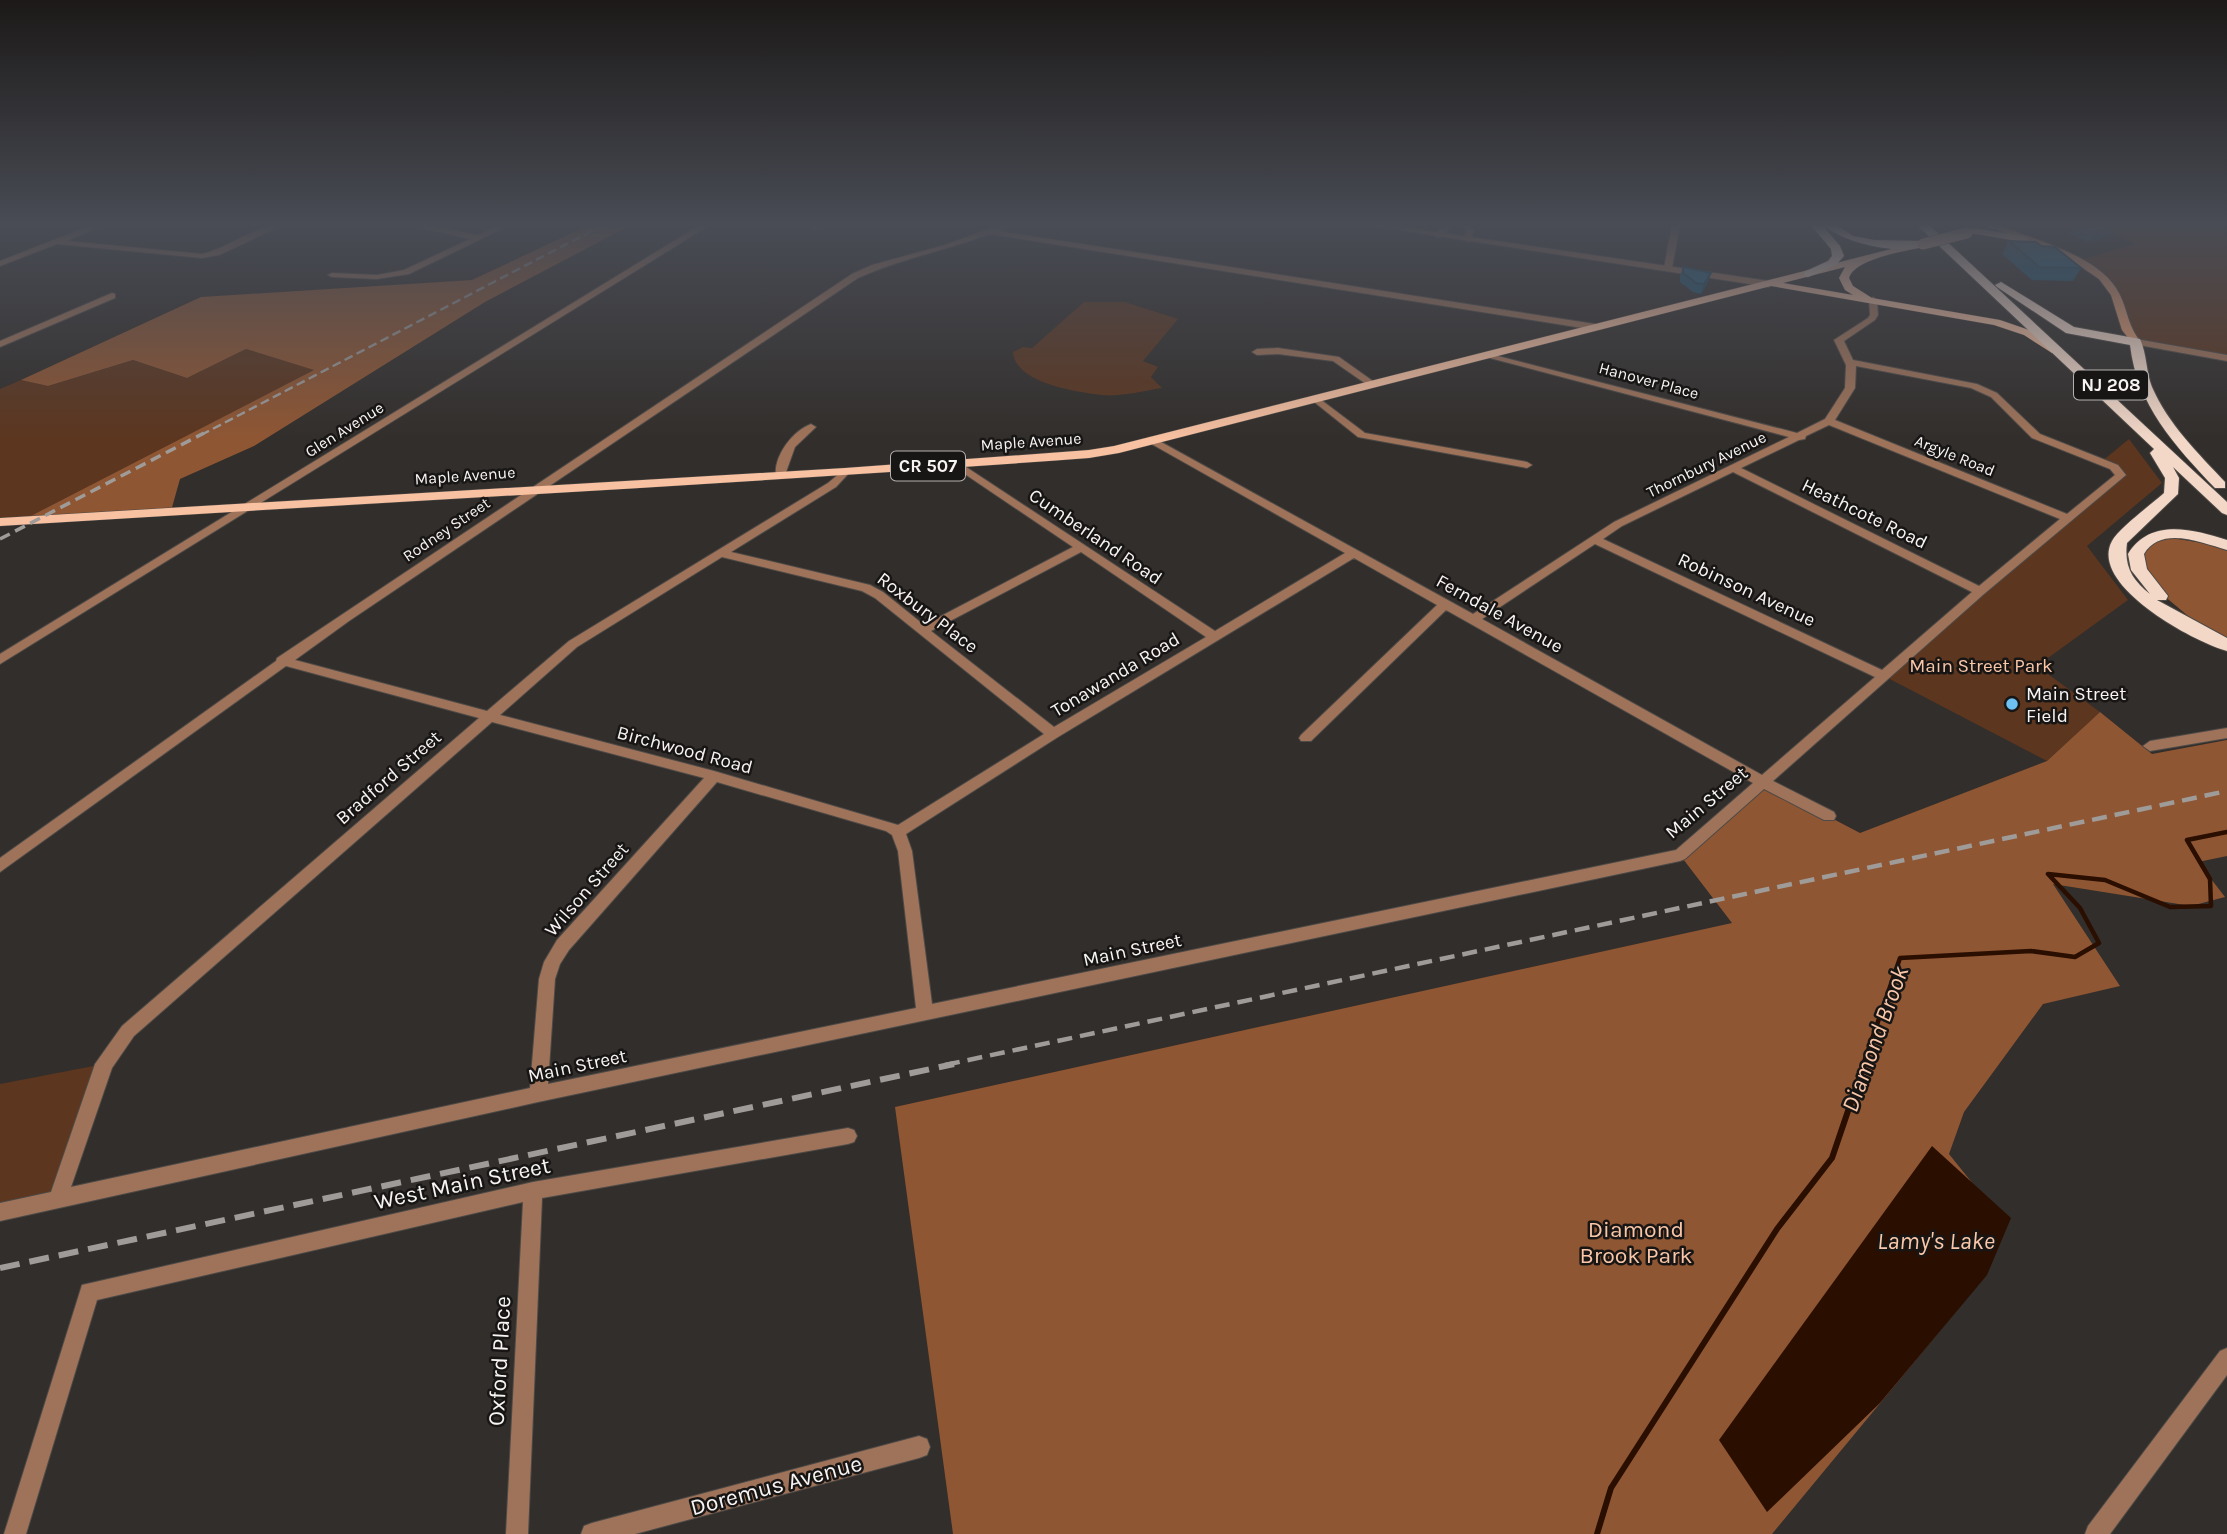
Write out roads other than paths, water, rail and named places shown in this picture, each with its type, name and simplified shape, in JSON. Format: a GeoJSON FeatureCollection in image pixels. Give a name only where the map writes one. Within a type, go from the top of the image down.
{"type":"FeatureCollection","features":[{"type":"Feature","properties":{"kind":"highway","name":"NJ 208"},"geometry":{"type":"LineString","coordinates":[[1999,297],[2227,510]]}},
{"type":"Feature","properties":{"kind":"highway","name":"NJ 208"},"geometry":{"type":"LineString","coordinates":[[2014,297],[2223,488]]}},
{"type":"Feature","properties":{"kind":"highway"},"geometry":{"type":"LineString","coordinates":[[2019,297],[2070,330],[2136,342],[2136,356],[2154,408],[2175,437],[2223,488]]}},
{"type":"Feature","properties":{"kind":"highway"},"geometry":{"type":"LineString","coordinates":[[2123,412],[2168,469],[2173,487],[2165,501],[2119,542],[2116,549],[2119,567],[2133,587],[2157,608],[2227,645]]}},
{"type":"Feature","properties":{"kind":"highway"},"geometry":{"type":"LineString","coordinates":[[2227,545],[2193,536],[2161,536],[2143,543],[2136,554],[2144,579],[2161,597],[2186,614],[2227,634]]}},
{"type":"Feature","properties":{"kind":"main road","name":"Maple Avenue"},"geometry":{"type":"LineString","coordinates":[[0,522],[539,488],[845,472],[1089,454],[1718,297]]}},
{"type":"Feature","properties":{"kind":"main road"},"geometry":{"type":"LineString","coordinates":[[1851,297],[1980,318],[2019,328],[2059,353]]}},
{"type":"Feature","properties":{"kind":"main road"},"geometry":{"type":"LineString","coordinates":[[1866,297],[1873,300]]}},
{"type":"Feature","properties":{"kind":"main road"},"geometry":{"type":"LineString","coordinates":[[2116,297],[2127,335],[2136,342]]}},
{"type":"Feature","properties":{"kind":"main road"},"geometry":{"type":"LineString","coordinates":[[1980,318],[2004,316],[2007,310],[2003,301]]}},
{"type":"Feature","properties":{"kind":"street"},"geometry":{"type":"LineString","coordinates":[[0,344],[111,297]]}},
{"type":"Feature","properties":{"kind":"street","name":"Glen Avenue"},"geometry":{"type":"LineString","coordinates":[[0,660],[591,297]]}},
{"type":"Feature","properties":{"kind":"street","name":"Rodney Street"},"geometry":{"type":"LineString","coordinates":[[0,866],[282,661],[824,297]]}},
{"type":"Feature","properties":{"kind":"street"},"geometry":{"type":"LineString","coordinates":[[1402,297],[1595,327]]}},
{"type":"Feature","properties":{"kind":"street","name":"Thornbury Avenue"},"geometry":{"type":"LineString","coordinates":[[1473,620],[1518,588],[1625,521],[1829,421],[1849,390],[1852,379],[1850,362],[1839,340],[1871,320],[1874,315],[1873,300]]}},
{"type":"Feature","properties":{"kind":"street"},"geometry":{"type":"LineString","coordinates":[[2136,342],[2227,358]]}},
{"type":"Feature","properties":{"kind":"street"},"geometry":{"type":"LineString","coordinates":[[1257,352],[1278,351],[1336,359],[1372,384]]}},
{"type":"Feature","properties":{"kind":"street","name":"Hanover Place"},"geometry":{"type":"LineString","coordinates":[[1489,355],[1801,437]]}},
{"type":"Feature","properties":{"kind":"street","name":"Main Street"},"geometry":{"type":"LineString","coordinates":[[0,1212],[538,1094],[1680,855],[1980,591],[2120,477],[2119,471],[2101,462],[2036,436],[1994,395],[1974,386],[1850,362]]}},
{"type":"Feature","properties":{"kind":"street"},"geometry":{"type":"LineString","coordinates":[[1316,399],[1362,435],[1527,465]]}},
{"type":"Feature","properties":{"kind":"street","name":"Argyle Road"},"geometry":{"type":"LineString","coordinates":[[1829,421],[2069,519]]}},
{"type":"Feature","properties":{"kind":"street"},"geometry":{"type":"LineString","coordinates":[[780,475],[785,452],[798,436],[811,427]]}},
{"type":"Feature","properties":{"kind":"street","name":"Ferndale Avenue"},"geometry":{"type":"LineString","coordinates":[[1152,440],[1763,782],[1829,816]]}},
{"type":"Feature","properties":{"kind":"street","name":"Cumberland Road"},"geometry":{"type":"LineString","coordinates":[[957,464],[1215,637]]}},
{"type":"Feature","properties":{"kind":"street","name":"Heathcote Road"},"geometry":{"type":"LineString","coordinates":[[1733,468],[1980,591]]}},
{"type":"Feature","properties":{"kind":"street","name":"Bradford Street"},"geometry":{"type":"LineString","coordinates":[[57,1201],[104,1064],[128,1031],[573,644],[832,485],[845,472]]}},
{"type":"Feature","properties":{"kind":"street","name":"Robinson Avenue"},"geometry":{"type":"LineString","coordinates":[[1594,539],[1884,676]]}},
{"type":"Feature","properties":{"kind":"street"},"geometry":{"type":"LineString","coordinates":[[923,630],[1082,547]]}},
{"type":"Feature","properties":{"kind":"street","name":"Roxbury Place"},"geometry":{"type":"LineString","coordinates":[[719,553],[866,588],[1053,734]]}},
{"type":"Feature","properties":{"kind":"street","name":"Tonawanda Road"},"geometry":{"type":"LineString","coordinates":[[898,832],[1053,734],[1354,553]]}},
{"type":"Feature","properties":{"kind":"street"},"geometry":{"type":"LineString","coordinates":[[1306,738],[1445,604]]}},
{"type":"Feature","properties":{"kind":"street","name":"Birchwood Road"},"geometry":{"type":"LineString","coordinates":[[282,661],[880,822],[898,832]]}},
{"type":"Feature","properties":{"kind":"street"},"geometry":{"type":"LineString","coordinates":[[2150,746],[2227,733]]}},
{"type":"Feature","properties":{"kind":"street","name":"Wilson Street"},"geometry":{"type":"LineString","coordinates":[[538,1094],[547,979],[552,962],[563,945],[714,776]]}},
{"type":"Feature","properties":{"kind":"street"},"geometry":{"type":"LineString","coordinates":[[898,832],[905,851],[925,1013]]}},
{"type":"Feature","properties":{"kind":"street","name":"West Main Street"},"geometry":{"type":"LineString","coordinates":[[15,1534],[89,1292],[533,1191],[848,1136]]}},
{"type":"Feature","properties":{"kind":"street","name":"Oxford Place"},"geometry":{"type":"LineString","coordinates":[[517,1534],[533,1191]]}},
{"type":"Feature","properties":{"kind":"street"},"geometry":{"type":"LineString","coordinates":[[2096,1534],[2227,1359]]}},
{"type":"Feature","properties":{"kind":"street","name":"Doremus Avenue"},"geometry":{"type":"LineString","coordinates":[[592,1534],[919,1447]]}},
{"type":"Feature","properties":{"kind":"water","name":"Lamy's Lake"},"geometry":{"type":"Polygon","coordinates":[[[1932,1146],[2011,1218],[1987,1275],[1880,1403],[1767,1512],[1719,1440],[1932,1146]]]}},
{"type":"Feature","properties":{"kind":"waterway","name":"Diamond Brook"},"geometry":{"type":"LineString","coordinates":[[1863,1065],[1900,958],[2031,951],[2075,957],[2099,943],[2080,908],[2048,874],[2105,880],[2170,907],[2211,906],[2210,879],[2187,840],[2227,832]]}},
{"type":"Feature","properties":{"kind":"waterway","name":"Diamond Brook"},"geometry":{"type":"LineString","coordinates":[[1597,1534],[1611,1488],[1777,1229],[1832,1158],[1864,1064]]}},
{"type":"Feature","properties":{"kind":"railway"},"geometry":{"type":"LineString","coordinates":[[201,435],[466,297]]}},
{"type":"Feature","properties":{"kind":"railway"},"geometry":{"type":"LineString","coordinates":[[0,539],[204,433]]}},
{"type":"Feature","properties":{"kind":"railway"},"geometry":{"type":"LineString","coordinates":[[945,1065],[2227,791]]}},
{"type":"Feature","properties":{"kind":"railway"},"geometry":{"type":"LineString","coordinates":[[0,1268],[954,1064]]}},
{"type":"Feature","properties":{"kind":"place","name":"Main Street Field"},"geometry":{"type":"Point","coordinates":[2012,704]}},
{"type":"Feature","properties":{"kind":"park label","name":"Main Street Park"},"geometry":{"type":"Point","coordinates":[1981,665]}},
{"type":"Feature","properties":{"kind":"park label","name":"Diamond Brook Park"},"geometry":{"type":"Point","coordinates":[1636,1242]}}]}
